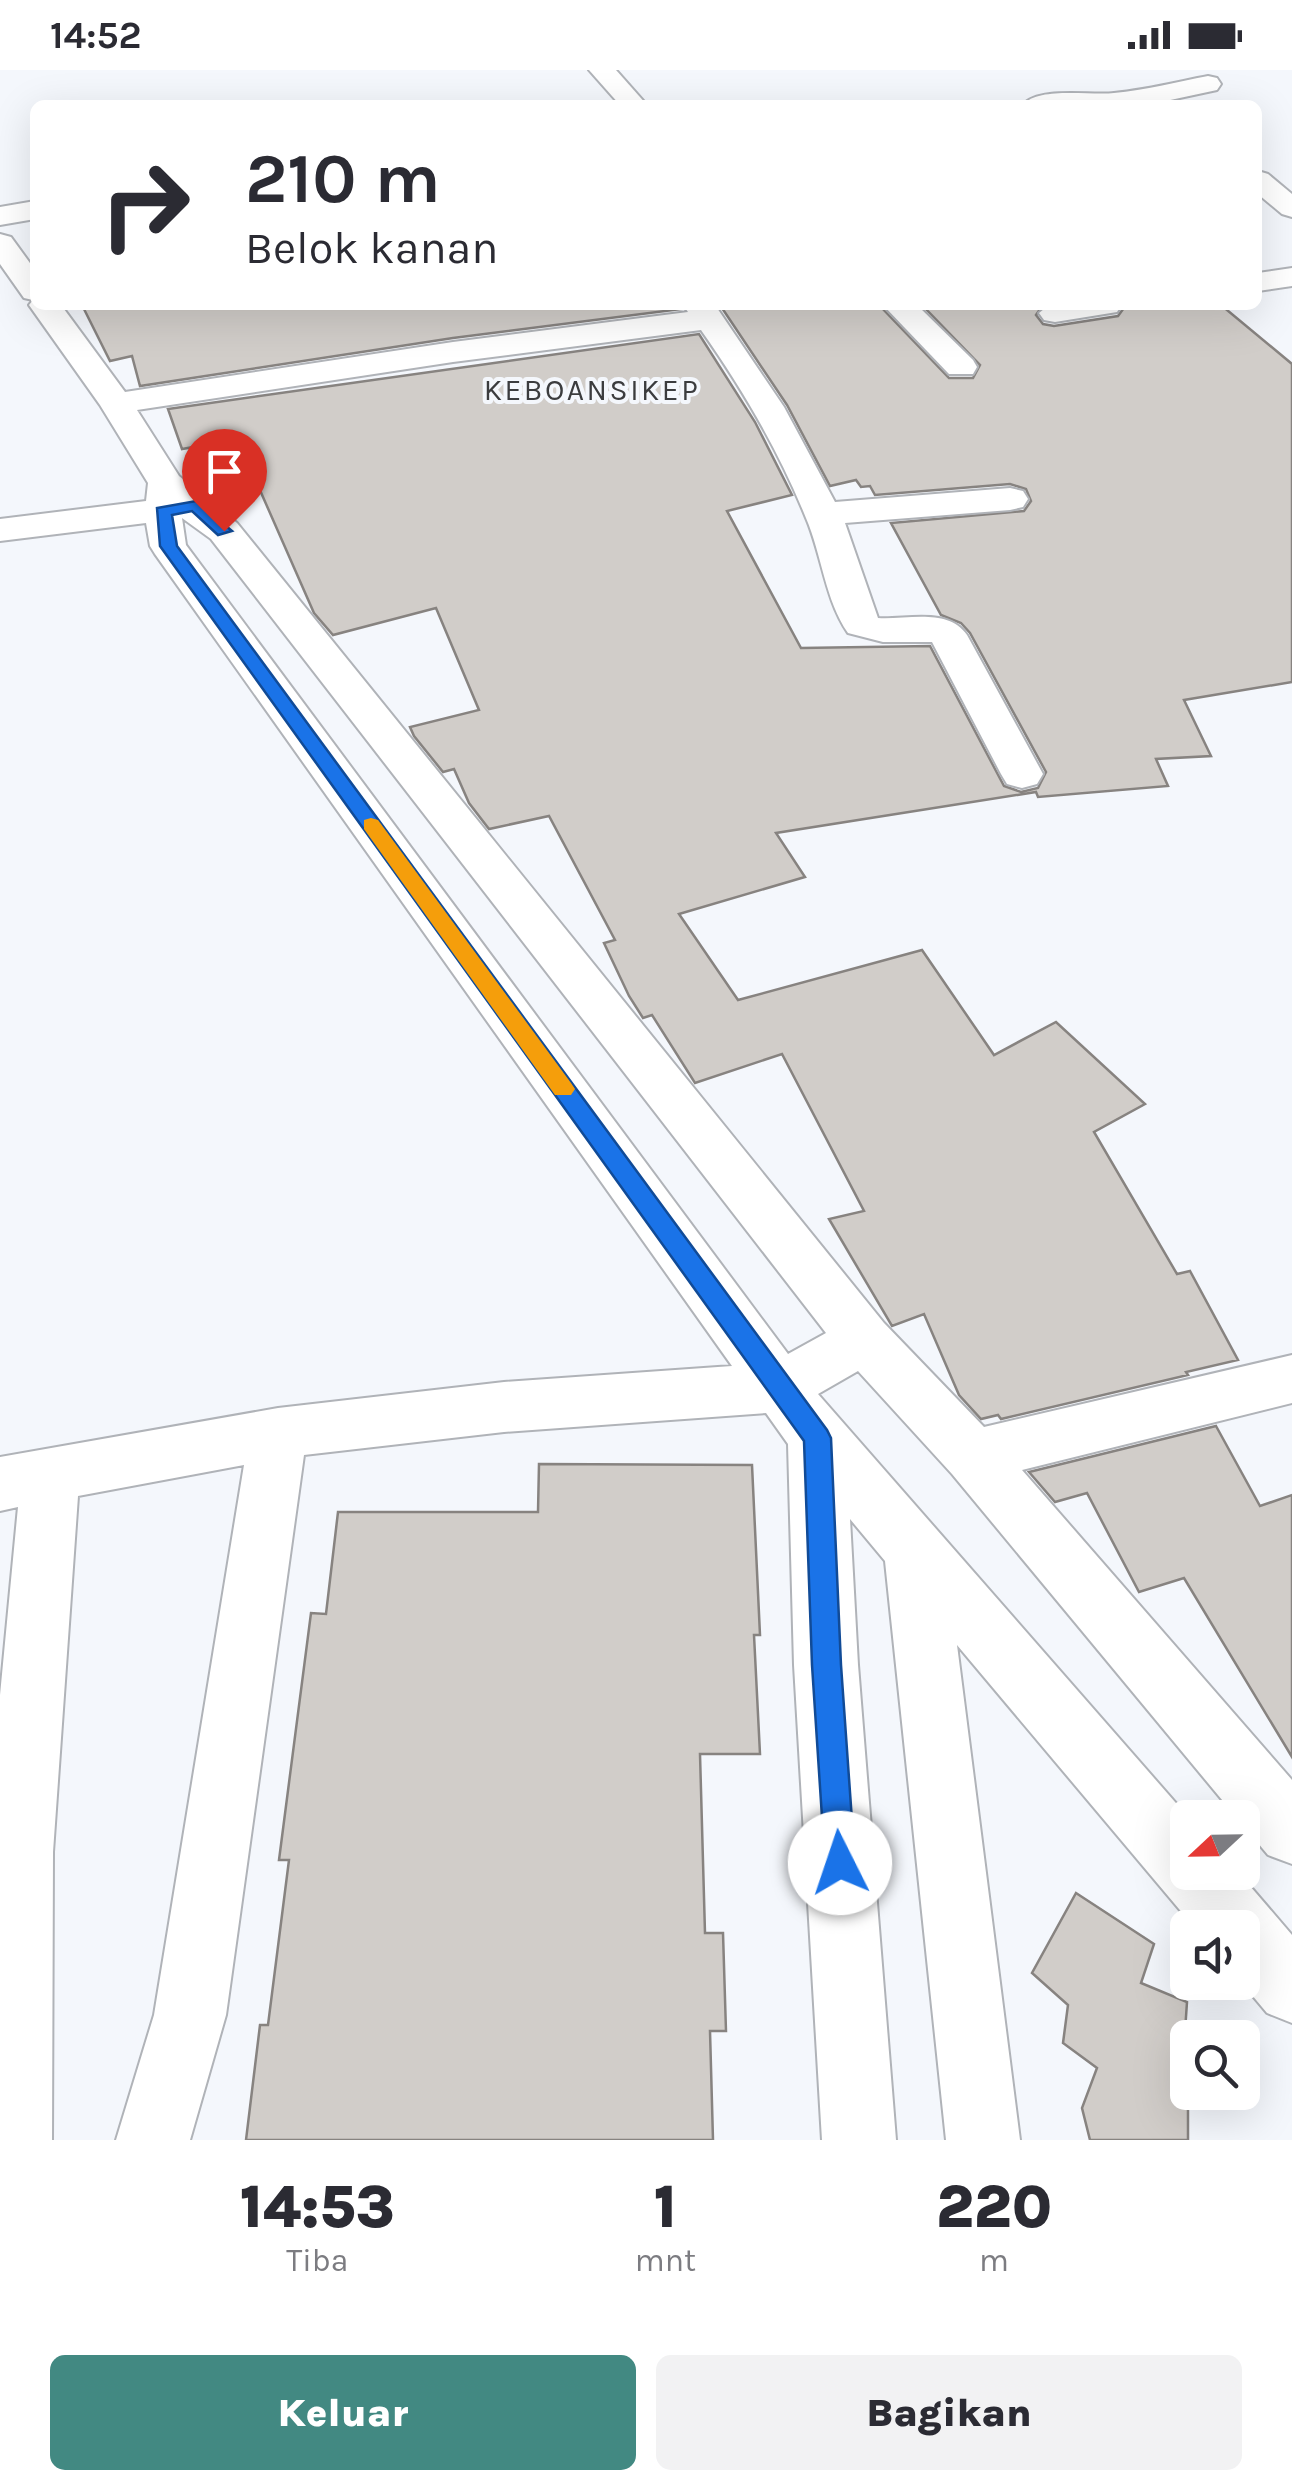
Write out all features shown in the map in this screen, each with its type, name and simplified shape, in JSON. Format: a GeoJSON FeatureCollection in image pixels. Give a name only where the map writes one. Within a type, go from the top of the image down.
{"type":"FeatureCollection","features":[{"type":"Feature","properties":{"kind":"street"},"geometry":{"type":"LineString","coordinates":[[602,70],[629,100]]}},
{"type":"Feature","properties":{"kind":"street"},"geometry":{"type":"LineString","coordinates":[[1140,100],[1208,84]]}},
{"type":"Feature","properties":{"kind":"street"},"geometry":{"type":"LineString","coordinates":[[1272,184],[1292,208]]}},
{"type":"Feature","properties":{"kind":"street"},"geometry":{"type":"LineString","coordinates":[[0,216],[30,211]]}},
{"type":"Feature","properties":{"kind":"street"},"geometry":{"type":"LineString","coordinates":[[0,243],[30,285]]}},
{"type":"Feature","properties":{"kind":"street"},"geometry":{"type":"LineString","coordinates":[[1262,281],[1292,277]]}},
{"type":"Feature","properties":{"kind":"street"},"geometry":{"type":"LineString","coordinates":[[49,310],[116,403],[175,500],[224,531],[864,1340],[973,1456],[1292,1831]]}},
{"type":"Feature","properties":{"kind":"street"},"geometry":{"type":"LineString","coordinates":[[904,310],[961,367]]}},
{"type":"Feature","properties":{"kind":"street"},"geometry":{"type":"LineString","coordinates":[[1055,313],[1074,310]]}},
{"type":"Feature","properties":{"kind":"street"},"geometry":{"type":"LineString","coordinates":[[116,403],[704,312],[761,400],[823,514],[862,625],[878,630],[928,628],[948,635],[1022,774]]}},
{"type":"Feature","properties":{"kind":"street"},"geometry":{"type":"LineString","coordinates":[[823,514],[1010,499]]}},
{"type":"Feature","properties":{"kind":"street"},"geometry":{"type":"LineString","coordinates":[[0,530],[175,500]]}},
{"type":"Feature","properties":{"kind":"street"},"geometry":{"type":"LineString","coordinates":[[175,500],[168,546],[780,1387],[818,1438],[1170,1845]]}},
{"type":"Feature","properties":{"kind":"street"},"geometry":{"type":"LineString","coordinates":[[15,2140],[25,1480],[278,1434],[504,1406],[780,1387],[864,1340]]}},
{"type":"Feature","properties":{"kind":"street"},"geometry":{"type":"LineString","coordinates":[[973,1456],[1292,1380]]}},
{"type":"Feature","properties":{"kind":"street"},"geometry":{"type":"LineString","coordinates":[[153,2140],[190,2015],[278,1434]]}},
{"type":"Feature","properties":{"kind":"street"},"geometry":{"type":"LineString","coordinates":[[818,1438],[826,1665],[859,2140]]}},
{"type":"Feature","properties":{"kind":"street"},"geometry":{"type":"LineString","coordinates":[[914,1548],[984,2140]]}},
{"type":"Feature","properties":{"kind":"street"},"geometry":{"type":"LineString","coordinates":[[1207,1890],[1225,1910]]}},
{"type":"Feature","properties":{"kind":"street"},"geometry":{"type":"LineString","coordinates":[[1260,1951],[1292,1988]]}},
{"type":"Feature","properties":{"kind":"building"},"geometry":{"type":"Polygon","coordinates":[[[84,310],[673,310],[453,338],[140,386],[132,356],[110,361],[84,310]]]}},
{"type":"Feature","properties":{"kind":"building"},"geometry":{"type":"Polygon","coordinates":[[[723,310],[884,310],[949,378],[973,378],[980,365],[927,310],[1040,310],[1036,315],[1043,324],[1054,326],[1118,316],[1122,310],[1227,310],[1292,364],[1292,682],[1184,700],[1211,756],[1156,759],[1168,786],[1038,797],[1036,792],[776,833],[805,877],[679,914],[738,1000],[922,950],[994,1055],[1056,1022],[1145,1104],[1094,1132],[1177,1274],[1190,1271],[1238,1360],[1001,1419],[998,1415],[981,1419],[959,1395],[924,1314],[892,1326],[829,1219],[864,1211],[782,1054],[695,1083],[652,1015],[643,1018],[629,996],[604,943],[615,940],[549,816],[489,829],[469,803],[454,769],[443,772],[414,736],[410,727],[479,710],[436,608],[333,635],[314,613],[259,488],[226,494],[205,445],[182,449],[168,409],[699,334],[755,422],[792,495],[727,511],[801,648],[930,646],[1004,786],[1021,792],[1038,788],[1046,772],[970,633],[961,623],[941,615],[891,523],[1024,511],[1031,501],[1026,489],[1010,484],[875,495],[870,486],[861,487],[856,480],[830,486],[787,405],[723,310]]]}},
{"type":"Feature","properties":{"kind":"building"},"geometry":{"type":"Polygon","coordinates":[[[1216,1426],[1260,1506],[1292,1495],[1292,1757],[1184,1578],[1139,1592],[1087,1493],[1055,1502],[1029,1472],[1216,1426]]]}},
{"type":"Feature","properties":{"kind":"building"},"geometry":{"type":"Polygon","coordinates":[[[539,1464],[752,1465],[760,1635],[754,1635],[760,1754],[700,1754],[705,1933],[723,1933],[726,2031],[710,2031],[713,2140],[246,2140],[260,2025],[268,2025],[289,1860],[279,1860],[311,1613],[326,1614],[338,1512],[538,1512],[539,1464]]]}},
{"type":"Feature","properties":{"kind":"building"},"geometry":{"type":"Polygon","coordinates":[[[1076,1893],[1154,1944],[1141,1983],[1170,1995],[1170,2000],[1187,2002],[1186,2020],[1170,2020],[1170,2110],[1188,2110],[1188,2140],[1090,2140],[1082,2108],[1097,2068],[1063,2043],[1068,2005],[1032,1973],[1076,1893]]]}},
{"type":"Feature","properties":{"kind":"slow traffic"},"geometry":{"type":"LineString","coordinates":[[371,825],[563,1089]]}},
{"type":"Feature","properties":{"kind":"district","name":"KEBOANSIKEP"},"geometry":{"type":"Point","coordinates":[592,390]}},
{"type":"Feature","properties":{"kind":"route"},"geometry":{"type":"LineString","coordinates":[[224,531],[196,506],[163,512],[168,546],[818,1438],[826,1665],[840,1863]]}}]}
